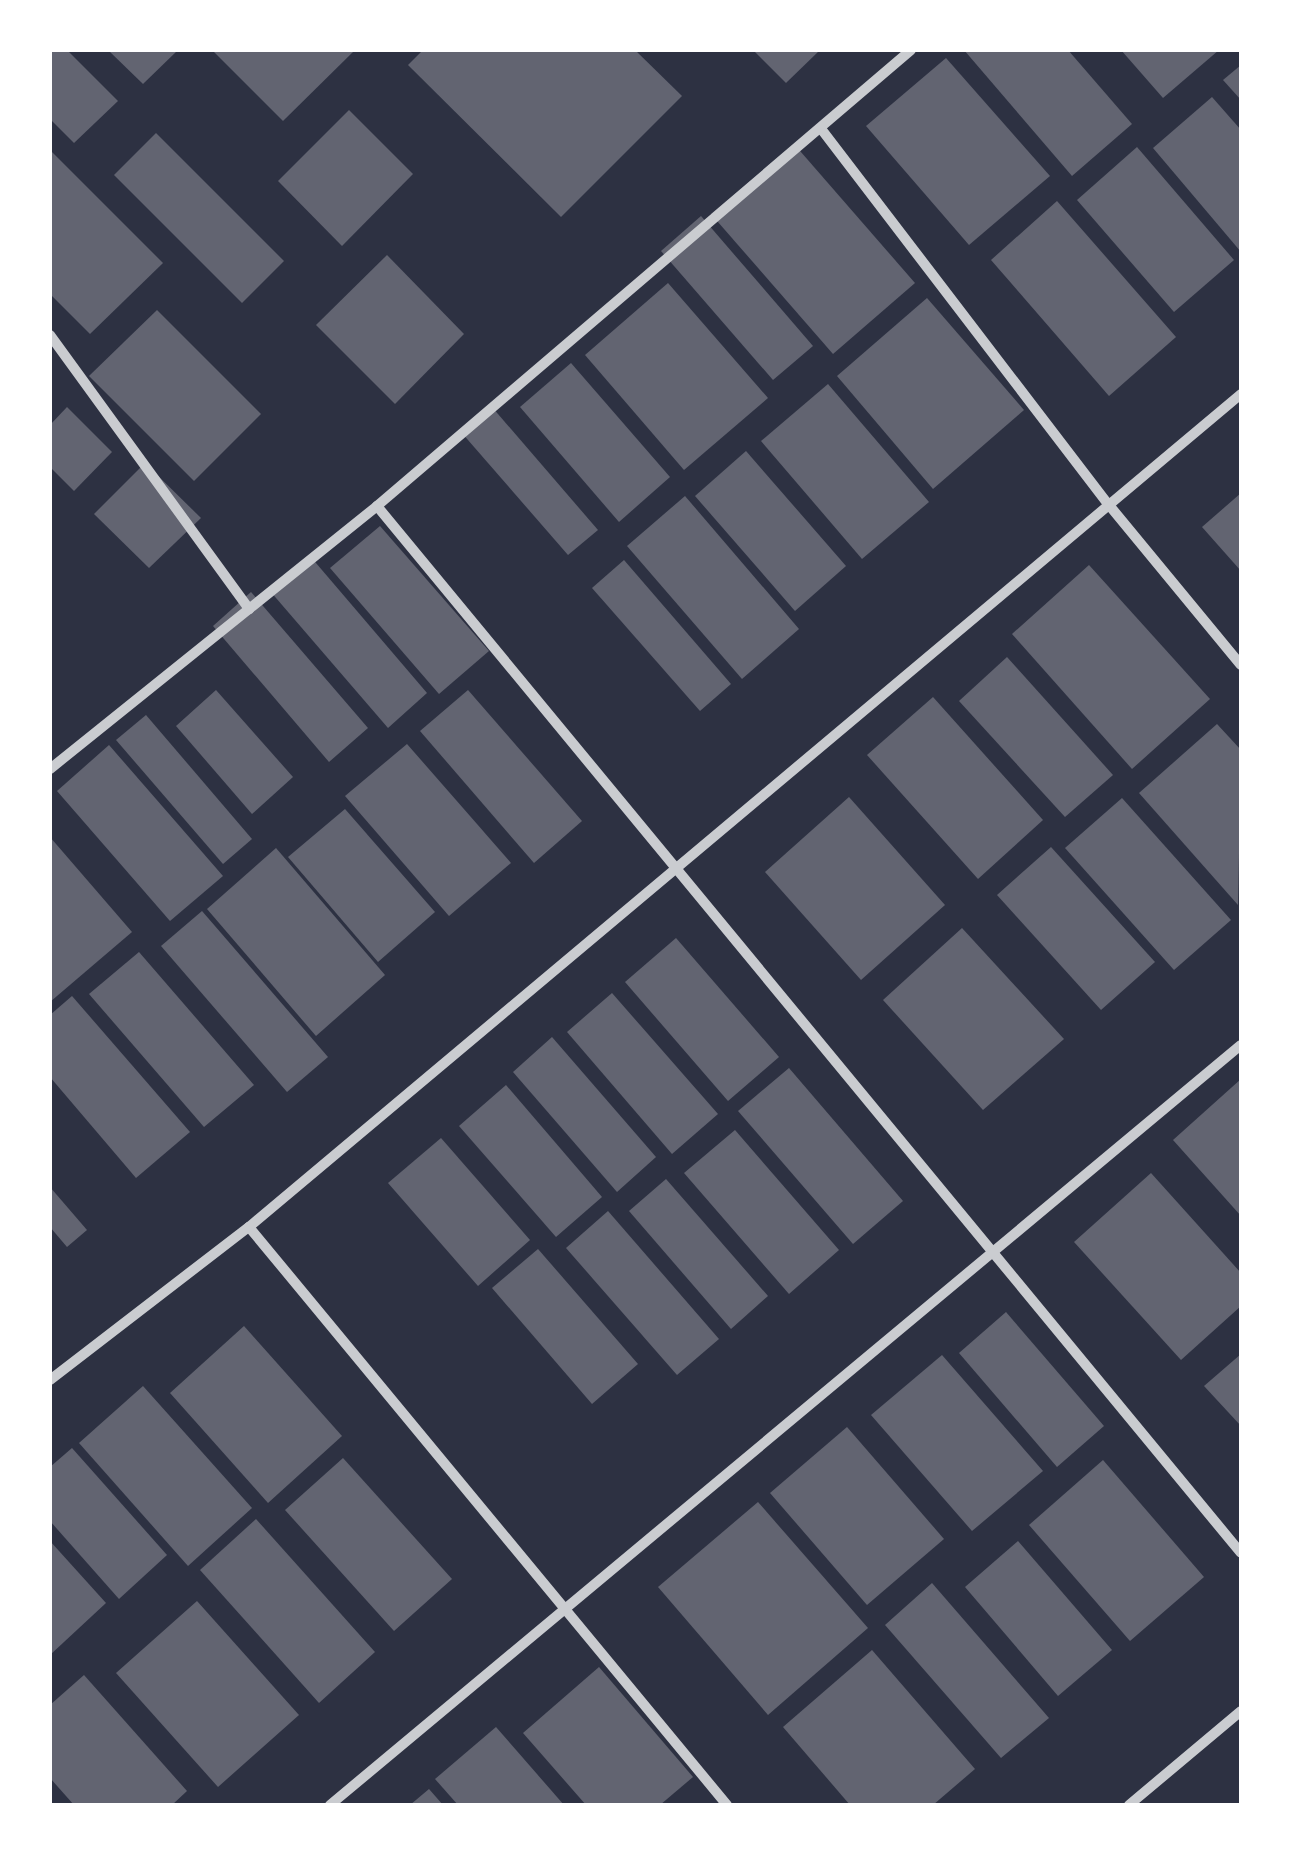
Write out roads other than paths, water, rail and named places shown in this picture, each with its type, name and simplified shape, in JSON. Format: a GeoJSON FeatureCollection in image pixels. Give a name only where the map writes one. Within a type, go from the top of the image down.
{"type":"FeatureCollection","features":[{"type":"Feature","properties":{"kind":"street"},"geometry":{"type":"LineString","coordinates":[[50,769],[377,506],[822,130],[911,50]]}},
{"type":"Feature","properties":{"kind":"street"},"geometry":{"type":"LineString","coordinates":[[822,130],[1109,505],[1241,665]]}},
{"type":"Feature","properties":{"kind":"street"},"geometry":{"type":"LineString","coordinates":[[50,335],[249,608]]}},
{"type":"Feature","properties":{"kind":"street"},"geometry":{"type":"LineString","coordinates":[[50,1380],[249,1227],[1241,394]]}},
{"type":"Feature","properties":{"kind":"street"},"geometry":{"type":"LineString","coordinates":[[377,506],[1241,1553]]}},
{"type":"Feature","properties":{"kind":"street"},"geometry":{"type":"LineString","coordinates":[[330,1805],[1241,1045]]}},
{"type":"Feature","properties":{"kind":"street"},"geometry":{"type":"LineString","coordinates":[[249,1227],[727,1805]]}},
{"type":"Feature","properties":{"kind":"street"},"geometry":{"type":"LineString","coordinates":[[1129,1805],[1241,1711]]}}]}
